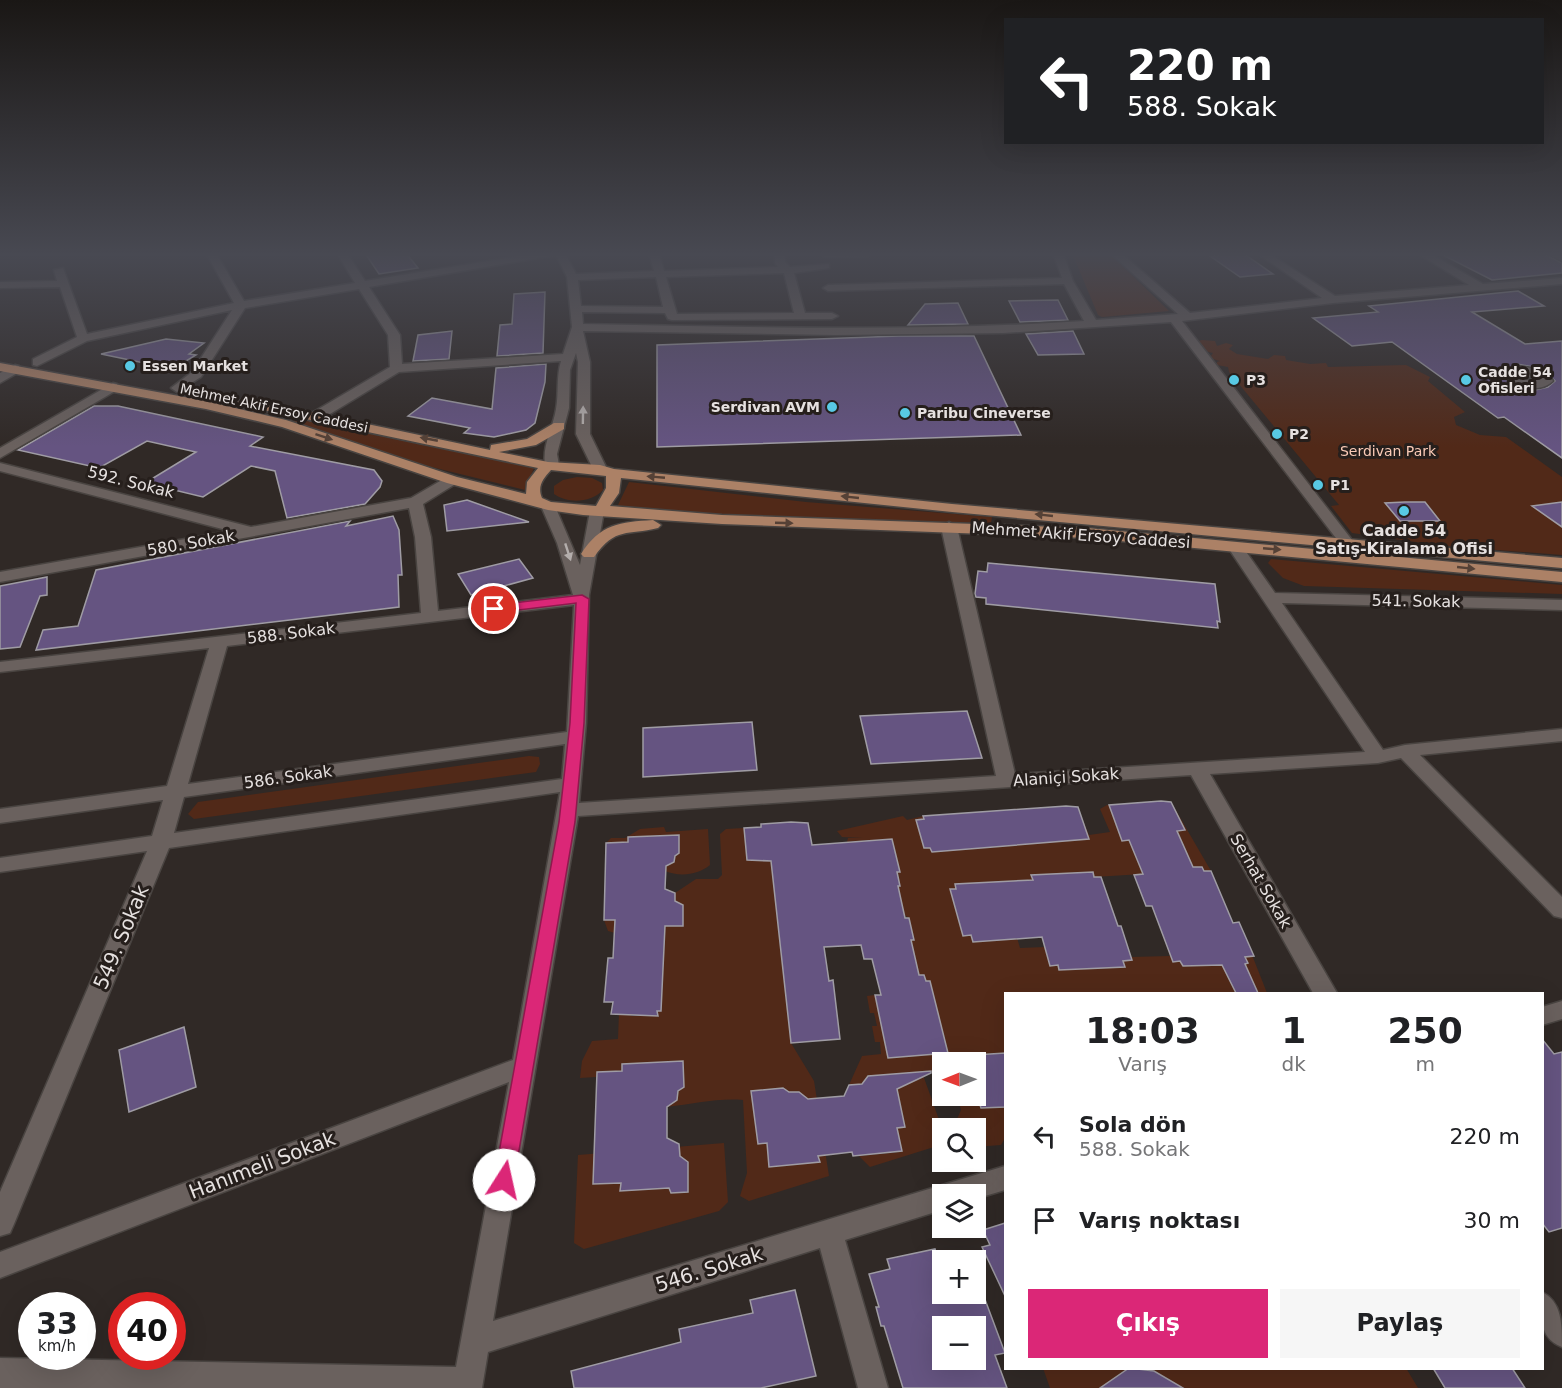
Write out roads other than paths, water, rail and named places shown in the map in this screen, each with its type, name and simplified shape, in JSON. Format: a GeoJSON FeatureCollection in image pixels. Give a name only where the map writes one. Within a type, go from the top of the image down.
{"type":"FeatureCollection","features":[{"type":"Feature","properties":{"kind":"main road","name":"Mehmet Akif Ersoy Caddesi"},"geometry":{"type":"LineString","coordinates":[[0,356],[177,388],[550,465],[952,508],[1562,563]]}},
{"type":"Feature","properties":{"kind":"main road","name":"Mehmet Akif Ersoy Caddesi"},"geometry":{"type":"LineString","coordinates":[[0,367],[206,405],[286,424],[452,480],[543,504],[745,522],[1023,529],[1235,546],[1562,577]]}},
{"type":"Feature","properties":{"kind":"main road"},"geometry":{"type":"LineString","coordinates":[[463,446],[516,446],[543,438],[559,426]]}},
{"type":"Feature","properties":{"kind":"main road"},"geometry":{"type":"LineString","coordinates":[[543,504],[532,488],[539,473],[550,465]]}},
{"type":"Feature","properties":{"kind":"main road"},"geometry":{"type":"LineString","coordinates":[[598,510],[613,492],[615,483],[606,471]]}},
{"type":"Feature","properties":{"kind":"main road"},"geometry":{"type":"LineString","coordinates":[[589,554],[596,540],[622,527],[745,522]]}},
{"type":"Feature","properties":{"kind":"street"},"geometry":{"type":"LineString","coordinates":[[75,318],[82,338]]}},
{"type":"Feature","properties":{"kind":"street"},"geometry":{"type":"LineString","coordinates":[[37,362],[82,338],[179,318]]}},
{"type":"Feature","properties":{"kind":"street"},"geometry":{"type":"LineString","coordinates":[[177,388],[197,374],[233,318]]}},
{"type":"Feature","properties":{"kind":"street"},"geometry":{"type":"LineString","coordinates":[[384,318],[394,335],[396,368]]}},
{"type":"Feature","properties":{"kind":"street"},"geometry":{"type":"LineString","coordinates":[[577,318],[584,362],[583,434],[606,471]]}},
{"type":"Feature","properties":{"kind":"street"},"geometry":{"type":"LineString","coordinates":[[833,318],[835,332]]}},
{"type":"Feature","properties":{"kind":"street"},"geometry":{"type":"LineString","coordinates":[[1089,318],[1092,324]]}},
{"type":"Feature","properties":{"kind":"street"},"geometry":{"type":"LineString","coordinates":[[578,331],[1003,330],[1170,318]]}},
{"type":"Feature","properties":{"kind":"street"},"geometry":{"type":"LineString","coordinates":[[1181,318],[1347,543]]}},
{"type":"Feature","properties":{"kind":"street"},"geometry":{"type":"LineString","coordinates":[[550,465],[550,454],[563,408],[564,370],[578,331]]}},
{"type":"Feature","properties":{"kind":"street"},"geometry":{"type":"LineString","coordinates":[[315,417],[396,368],[569,357]]}},
{"type":"Feature","properties":{"kind":"street"},"geometry":{"type":"LineString","coordinates":[[0,379],[15,369]]}},
{"type":"Feature","properties":{"kind":"street"},"geometry":{"type":"LineString","coordinates":[[1546,380],[1562,377]]}},
{"type":"Feature","properties":{"kind":"street"},"geometry":{"type":"LineString","coordinates":[[0,454],[113,387]]}},
{"type":"Feature","properties":{"kind":"street","name":"592. Sokak"},"geometry":{"type":"LineString","coordinates":[[0,467],[253,531]]}},
{"type":"Feature","properties":{"kind":"street"},"geometry":{"type":"LineString","coordinates":[[429,616],[423,537],[415,502],[452,480]]}},
{"type":"Feature","properties":{"kind":"street","name":"580. Sokak"},"geometry":{"type":"LineString","coordinates":[[0,577],[415,502]]}},
{"type":"Feature","properties":{"kind":"street"},"geometry":{"type":"LineString","coordinates":[[543,504],[565,543],[582,599]]}},
{"type":"Feature","properties":{"kind":"street"},"geometry":{"type":"LineString","coordinates":[[0,1373],[468,1385],[568,810],[575,737],[582,599],[598,510]]}},
{"type":"Feature","properties":{"kind":"street"},"geometry":{"type":"LineString","coordinates":[[949,527],[1006,781]]}},
{"type":"Feature","properties":{"kind":"street"},"geometry":{"type":"LineString","coordinates":[[1235,546],[1378,757]]}},
{"type":"Feature","properties":{"kind":"street","name":"541. Sokak"},"geometry":{"type":"LineString","coordinates":[[1271,598],[1562,605]]}},
{"type":"Feature","properties":{"kind":"street","name":"588. Sokak"},"geometry":{"type":"LineString","coordinates":[[0,667],[582,599]]}},
{"type":"Feature","properties":{"kind":"street","name":"549. Sokak"},"geometry":{"type":"LineString","coordinates":[[0,1224],[161,842],[220,641]]}},
{"type":"Feature","properties":{"kind":"street","name":"Alaniçi Sokak"},"geometry":{"type":"LineString","coordinates":[[568,810],[1378,757],[1405,751],[1562,735]]}},
{"type":"Feature","properties":{"kind":"street","name":"586. Sokak"},"geometry":{"type":"LineString","coordinates":[[0,816],[575,737]]}},
{"type":"Feature","properties":{"kind":"street"},"geometry":{"type":"LineString","coordinates":[[1405,751],[1562,910]]}},
{"type":"Feature","properties":{"kind":"street","name":"Serhat Sokak"},"geometry":{"type":"LineString","coordinates":[[1197,769],[1324,992]]}},
{"type":"Feature","properties":{"kind":"street"},"geometry":{"type":"LineString","coordinates":[[0,865],[571,784]]}},
{"type":"Feature","properties":{"kind":"street"},"geometry":{"type":"LineString","coordinates":[[1544,1015],[1562,1010]]}},
{"type":"Feature","properties":{"kind":"street","name":"Hanımeli Sokak"},"geometry":{"type":"LineString","coordinates":[[0,1265],[524,1066]]}},
{"type":"Feature","properties":{"kind":"street"},"geometry":{"type":"LineString","coordinates":[[986,1184],[1004,1178]]}},
{"type":"Feature","properties":{"kind":"street","name":"546. Sokak"},"geometry":{"type":"LineString","coordinates":[[476,1341],[932,1201]]}},
{"type":"Feature","properties":{"kind":"street"},"geometry":{"type":"LineString","coordinates":[[829,1232],[873,1388]]}},
{"type":"Feature","properties":{"kind":"street"},"geometry":{"type":"LineString","coordinates":[[1544,1309],[1562,1333]]}},
{"type":"Feature","properties":{"kind":"place","name":"Essen Market"},"geometry":{"type":"Point","coordinates":[130,366]}},
{"type":"Feature","properties":{"kind":"place","name":"P3"},"geometry":{"type":"Point","coordinates":[1234,380]}},
{"type":"Feature","properties":{"kind":"place","name":"Cadde 54 Ofisleri"},"geometry":{"type":"Point","coordinates":[1466,380]}},
{"type":"Feature","properties":{"kind":"place","name":"Serdivan AVM"},"geometry":{"type":"Point","coordinates":[832,407]}},
{"type":"Feature","properties":{"kind":"place","name":"Paribu Cineverse"},"geometry":{"type":"Point","coordinates":[905,413]}},
{"type":"Feature","properties":{"kind":"place","name":"P2"},"geometry":{"type":"Point","coordinates":[1277,434]}},
{"type":"Feature","properties":{"kind":"place","name":"P1"},"geometry":{"type":"Point","coordinates":[1318,485]}},
{"type":"Feature","properties":{"kind":"place","name":"Cadde 54 Satış-Kiralama Ofisi"},"geometry":{"type":"Point","coordinates":[1404,511]}},
{"type":"Feature","properties":{"kind":"park label","name":"Serdivan Park"},"geometry":{"type":"Point","coordinates":[1388,451]}}]}
